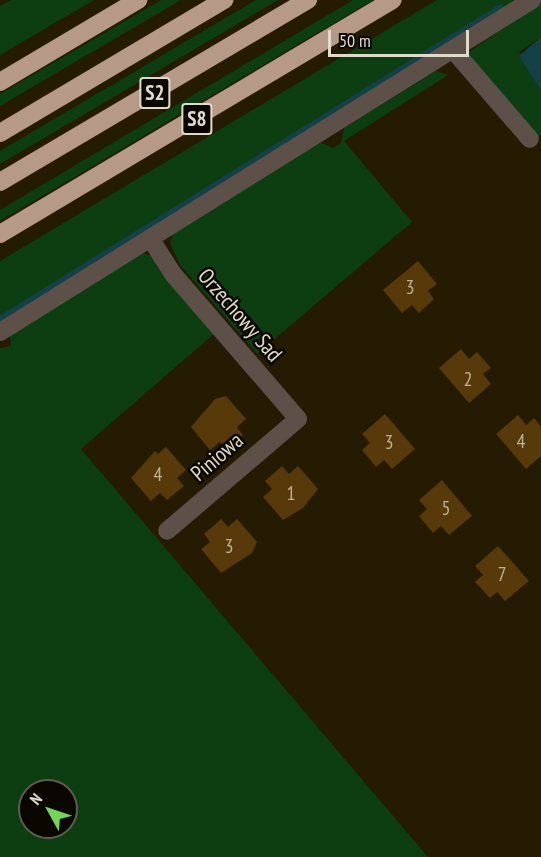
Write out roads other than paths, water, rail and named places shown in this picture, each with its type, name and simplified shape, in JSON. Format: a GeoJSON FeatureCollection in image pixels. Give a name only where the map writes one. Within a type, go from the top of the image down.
{"type":"FeatureCollection","features":[{"type":"Feature","properties":{"kind":"highway"},"geometry":{"type":"LineString","coordinates":[[0,82],[138,0]]}},
{"type":"Feature","properties":{"kind":"highway","name":"S2"},"geometry":{"type":"LineString","coordinates":[[0,133],[224,0]]}},
{"type":"Feature","properties":{"kind":"highway","name":"S2"},"geometry":{"type":"LineString","coordinates":[[0,182],[308,0]]}},
{"type":"Feature","properties":{"kind":"highway","name":"S8"},"geometry":{"type":"LineString","coordinates":[[0,234],[392,0]]}},
{"type":"Feature","properties":{"kind":"street"},"geometry":{"type":"LineString","coordinates":[[0,332],[454,51],[532,0]]}},
{"type":"Feature","properties":{"kind":"street"},"geometry":{"type":"LineString","coordinates":[[454,51],[530,139]]}},
{"type":"Feature","properties":{"kind":"street","name":"Orzechowy Sad"},"geometry":{"type":"LineString","coordinates":[[150,238],[173,274],[298,419]]}},
{"type":"Feature","properties":{"kind":"street","name":"Piniowa"},"geometry":{"type":"LineString","coordinates":[[167,531],[298,419]]}},
{"type":"Feature","properties":{"kind":"water"},"geometry":{"type":"Polygon","coordinates":[[[541,37],[541,90],[519,56],[541,37]]]}},
{"type":"Feature","properties":{"kind":"waterway"},"geometry":{"type":"LineString","coordinates":[[0,319],[501,7]]}}]}
